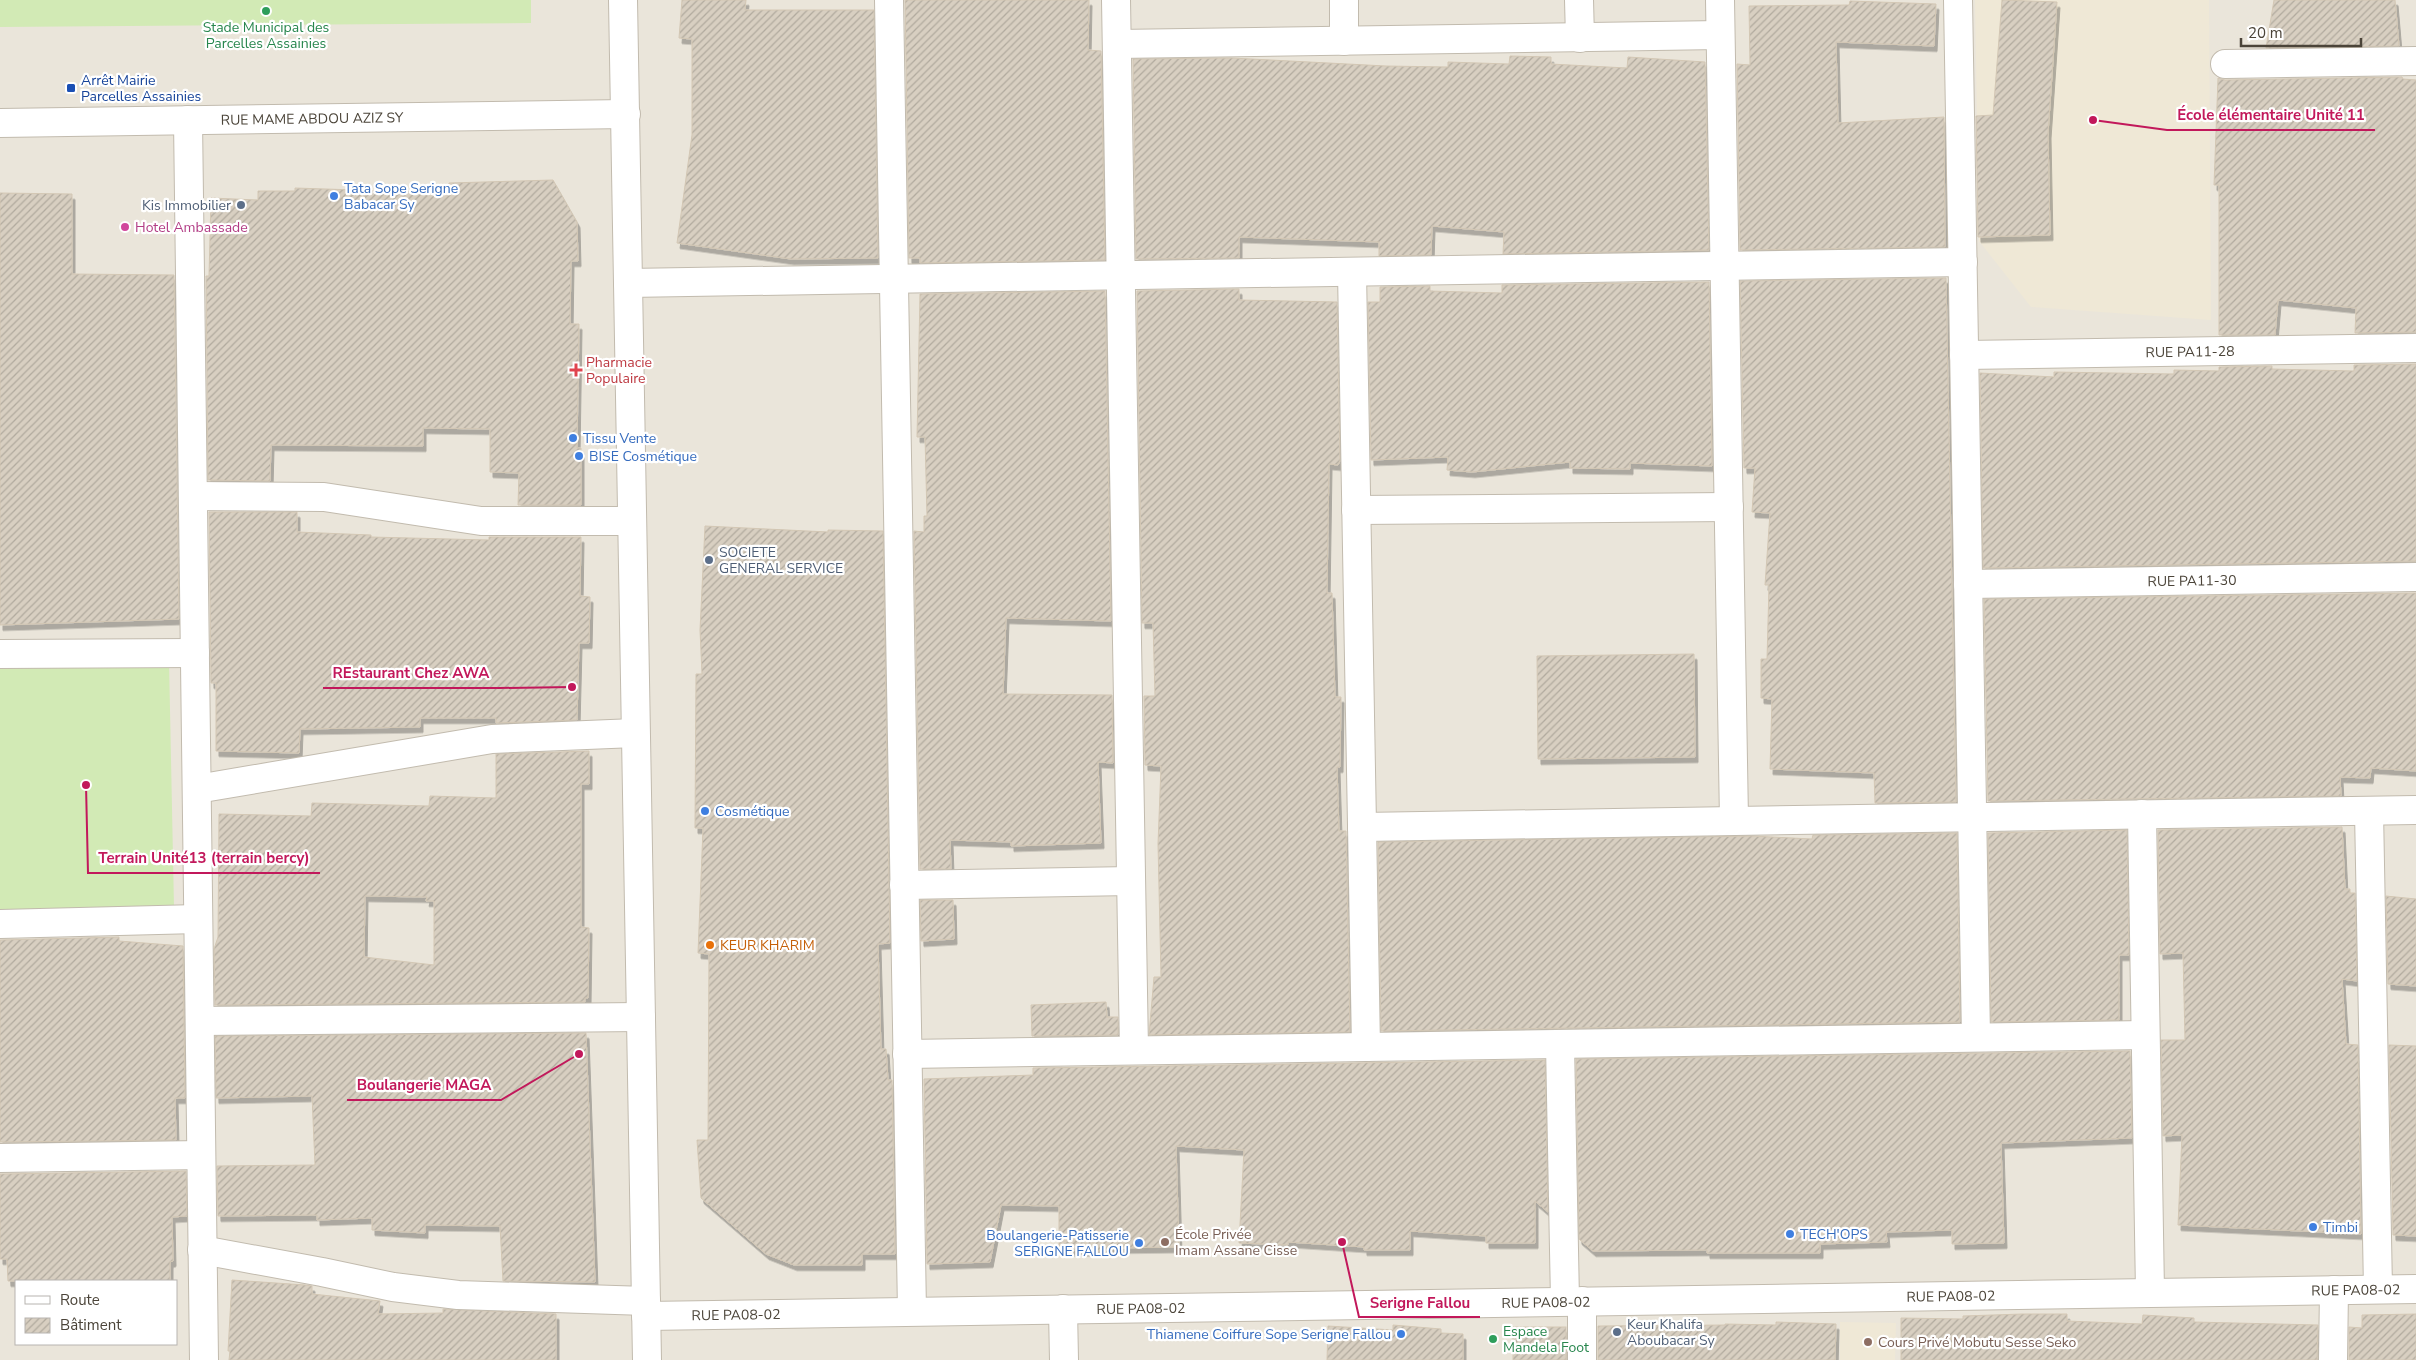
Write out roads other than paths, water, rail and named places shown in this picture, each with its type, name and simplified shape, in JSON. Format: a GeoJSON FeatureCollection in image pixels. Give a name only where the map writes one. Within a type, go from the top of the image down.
{"type":"FeatureCollection","features":[{"type":"Feature","properties":{"kind":"street"},"geometry":{"type":"LineString","coordinates":[[623,0],[647,1360]]}},
{"type":"Feature","properties":{"kind":"street"},"geometry":{"type":"LineString","coordinates":[[889,0],[912,1311]]}},
{"type":"Feature","properties":{"kind":"street"},"geometry":{"type":"LineString","coordinates":[[1116,0],[1134,1050]]}},
{"type":"Feature","properties":{"kind":"street"},"geometry":{"type":"LineString","coordinates":[[1344,0],[1344,41]]}},
{"type":"Feature","properties":{"kind":"street"},"geometry":{"type":"LineString","coordinates":[[1579,0],[1580,38]]}},
{"type":"Feature","properties":{"kind":"street"},"geometry":{"type":"LineString","coordinates":[[1720,0],[1734,820]]}},
{"type":"Feature","properties":{"kind":"street"},"geometry":{"type":"LineString","coordinates":[[1958,0],[1976,1037]]}},
{"type":"Feature","properties":{"kind":"street"},"geometry":{"type":"LineString","coordinates":[[1116,44],[1720,35]]}},
{"type":"Feature","properties":{"kind":"street"},"geometry":{"type":"LineString","coordinates":[[2225,64],[2416,61]]}},
{"type":"Feature","properties":{"kind":"street","name":"RUE MAME ABDOU AZIZ SY"},"geometry":{"type":"LineString","coordinates":[[0,123],[626,114]]}},
{"type":"Feature","properties":{"kind":"street"},"geometry":{"type":"LineString","coordinates":[[188,120],[204,1360]]}},
{"type":"Feature","properties":{"kind":"street"},"geometry":{"type":"LineString","coordinates":[[628,283],[1963,262]]}},
{"type":"Feature","properties":{"kind":"street"},"geometry":{"type":"LineString","coordinates":[[1352,272],[1366,1047]]}},
{"type":"Feature","properties":{"kind":"street","name":"RUE PA11-28"},"geometry":{"type":"LineString","coordinates":[[1964,355],[2416,348]]}},
{"type":"Feature","properties":{"kind":"street"},"geometry":{"type":"LineString","coordinates":[[193,496],[324,497],[481,521],[632,521]]}},
{"type":"Feature","properties":{"kind":"street"},"geometry":{"type":"LineString","coordinates":[[1356,510],[1729,507]]}},
{"type":"Feature","properties":{"kind":"street","name":"RUE PA11-30"},"geometry":{"type":"LineString","coordinates":[[1968,584],[2416,577]]}},
{"type":"Feature","properties":{"kind":"street"},"geometry":{"type":"LineString","coordinates":[[0,654],[195,653]]}},
{"type":"Feature","properties":{"kind":"street"},"geometry":{"type":"LineString","coordinates":[[196,789],[492,739],[635,733]]}},
{"type":"Feature","properties":{"kind":"street"},"geometry":{"type":"LineString","coordinates":[[1362,827],[2416,810]]}},
{"type":"Feature","properties":{"kind":"street"},"geometry":{"type":"LineString","coordinates":[[2369,811],[2378,1289]]}},
{"type":"Feature","properties":{"kind":"street"},"geometry":{"type":"LineString","coordinates":[[2142,814],[2144,1035],[2150,1292]]}},
{"type":"Feature","properties":{"kind":"street"},"geometry":{"type":"LineString","coordinates":[[904,885],[1131,881]]}},
{"type":"Feature","properties":{"kind":"street"},"geometry":{"type":"LineString","coordinates":[[0,924],[198,919]]}},
{"type":"Feature","properties":{"kind":"street"},"geometry":{"type":"LineString","coordinates":[[200,1021],[641,1018]]}},
{"type":"Feature","properties":{"kind":"street"},"geometry":{"type":"LineString","coordinates":[[907,1054],[2144,1035]]}},
{"type":"Feature","properties":{"kind":"street"},"geometry":{"type":"LineString","coordinates":[[1560,1044],[1573,1301],[1582,1360]]}},
{"type":"Feature","properties":{"kind":"street"},"geometry":{"type":"LineString","coordinates":[[0,1158],[201,1155]]}},
{"type":"Feature","properties":{"kind":"street","name":"RUE PA08-02"},"geometry":{"type":"LineString","coordinates":[[202,1250],[322,1272],[393,1288],[458,1295],[646,1308],[912,1311],[2416,1289]]}},
{"type":"Feature","properties":{"kind":"street"},"geometry":{"type":"LineString","coordinates":[[2333,1360],[2334,1290]]}},
{"type":"Feature","properties":{"kind":"street"},"geometry":{"type":"LineString","coordinates":[[1063,1309],[1064,1360]]}},
{"type":"Feature","properties":{"kind":"place","name":"Stade Municipal des Parcelles Assainies"},"geometry":{"type":"Point","coordinates":[266,11]}},
{"type":"Feature","properties":{"kind":"place","name":"Arrêt Mairie Parcelles Assainies"},"geometry":{"type":"Point","coordinates":[71,88]}},
{"type":"Feature","properties":{"kind":"place","name":"École élémentaire Unité 11"},"geometry":{"type":"Point","coordinates":[2093,120]}},
{"type":"Feature","properties":{"kind":"place","name":"Tata Sope Serigne Babacar Sy"},"geometry":{"type":"Point","coordinates":[334,196]}},
{"type":"Feature","properties":{"kind":"place","name":"Kis Immobilier"},"geometry":{"type":"Point","coordinates":[241,205]}},
{"type":"Feature","properties":{"kind":"place","name":"Hotel Ambassade"},"geometry":{"type":"Point","coordinates":[125,227]}},
{"type":"Feature","properties":{"kind":"place","name":"Pharmacie Populaire"},"geometry":{"type":"Point","coordinates":[576,370]}},
{"type":"Feature","properties":{"kind":"place","name":"Tissu Vente"},"geometry":{"type":"Point","coordinates":[573,438]}},
{"type":"Feature","properties":{"kind":"place","name":"BISE Cosmétique"},"geometry":{"type":"Point","coordinates":[579,456]}},
{"type":"Feature","properties":{"kind":"place","name":"SOCIETE GENERAL SERVICE"},"geometry":{"type":"Point","coordinates":[709,560]}},
{"type":"Feature","properties":{"kind":"place","name":"REstaurant Chez AWA"},"geometry":{"type":"Point","coordinates":[572,687]}},
{"type":"Feature","properties":{"kind":"place","name":"Terrain Unité13 (terrain bercy)"},"geometry":{"type":"Point","coordinates":[86,785]}},
{"type":"Feature","properties":{"kind":"place","name":"Cosmétique"},"geometry":{"type":"Point","coordinates":[705,811]}},
{"type":"Feature","properties":{"kind":"place","name":"KEUR KHARIM"},"geometry":{"type":"Point","coordinates":[710,945]}},
{"type":"Feature","properties":{"kind":"place","name":"Boulangerie MAGA"},"geometry":{"type":"Point","coordinates":[579,1054]}},
{"type":"Feature","properties":{"kind":"place","name":"Timbi"},"geometry":{"type":"Point","coordinates":[2313,1227]}},
{"type":"Feature","properties":{"kind":"place","name":"TECH'OPS"},"geometry":{"type":"Point","coordinates":[1790,1234]}},
{"type":"Feature","properties":{"kind":"place","name":"École Privée Imam Assane Cisse"},"geometry":{"type":"Point","coordinates":[1165,1242]}},
{"type":"Feature","properties":{"kind":"place","name":"Serigne Fallou"},"geometry":{"type":"Point","coordinates":[1342,1242]}},
{"type":"Feature","properties":{"kind":"place","name":"Boulangerie-Patisserie SERIGNE FALLOU"},"geometry":{"type":"Point","coordinates":[1139,1243]}},
{"type":"Feature","properties":{"kind":"place","name":"Keur Khalifa Aboubacar Sy"},"geometry":{"type":"Point","coordinates":[1617,1332]}},
{"type":"Feature","properties":{"kind":"place","name":"Thiamene Coiffure Sope Serigne Fallou"},"geometry":{"type":"Point","coordinates":[1401,1334]}},
{"type":"Feature","properties":{"kind":"place","name":"Espace Mandela Foot"},"geometry":{"type":"Point","coordinates":[1493,1339]}},
{"type":"Feature","properties":{"kind":"place","name":"Cours Privé Mobutu Sesse Seko"},"geometry":{"type":"Point","coordinates":[1868,1342]}}]}
